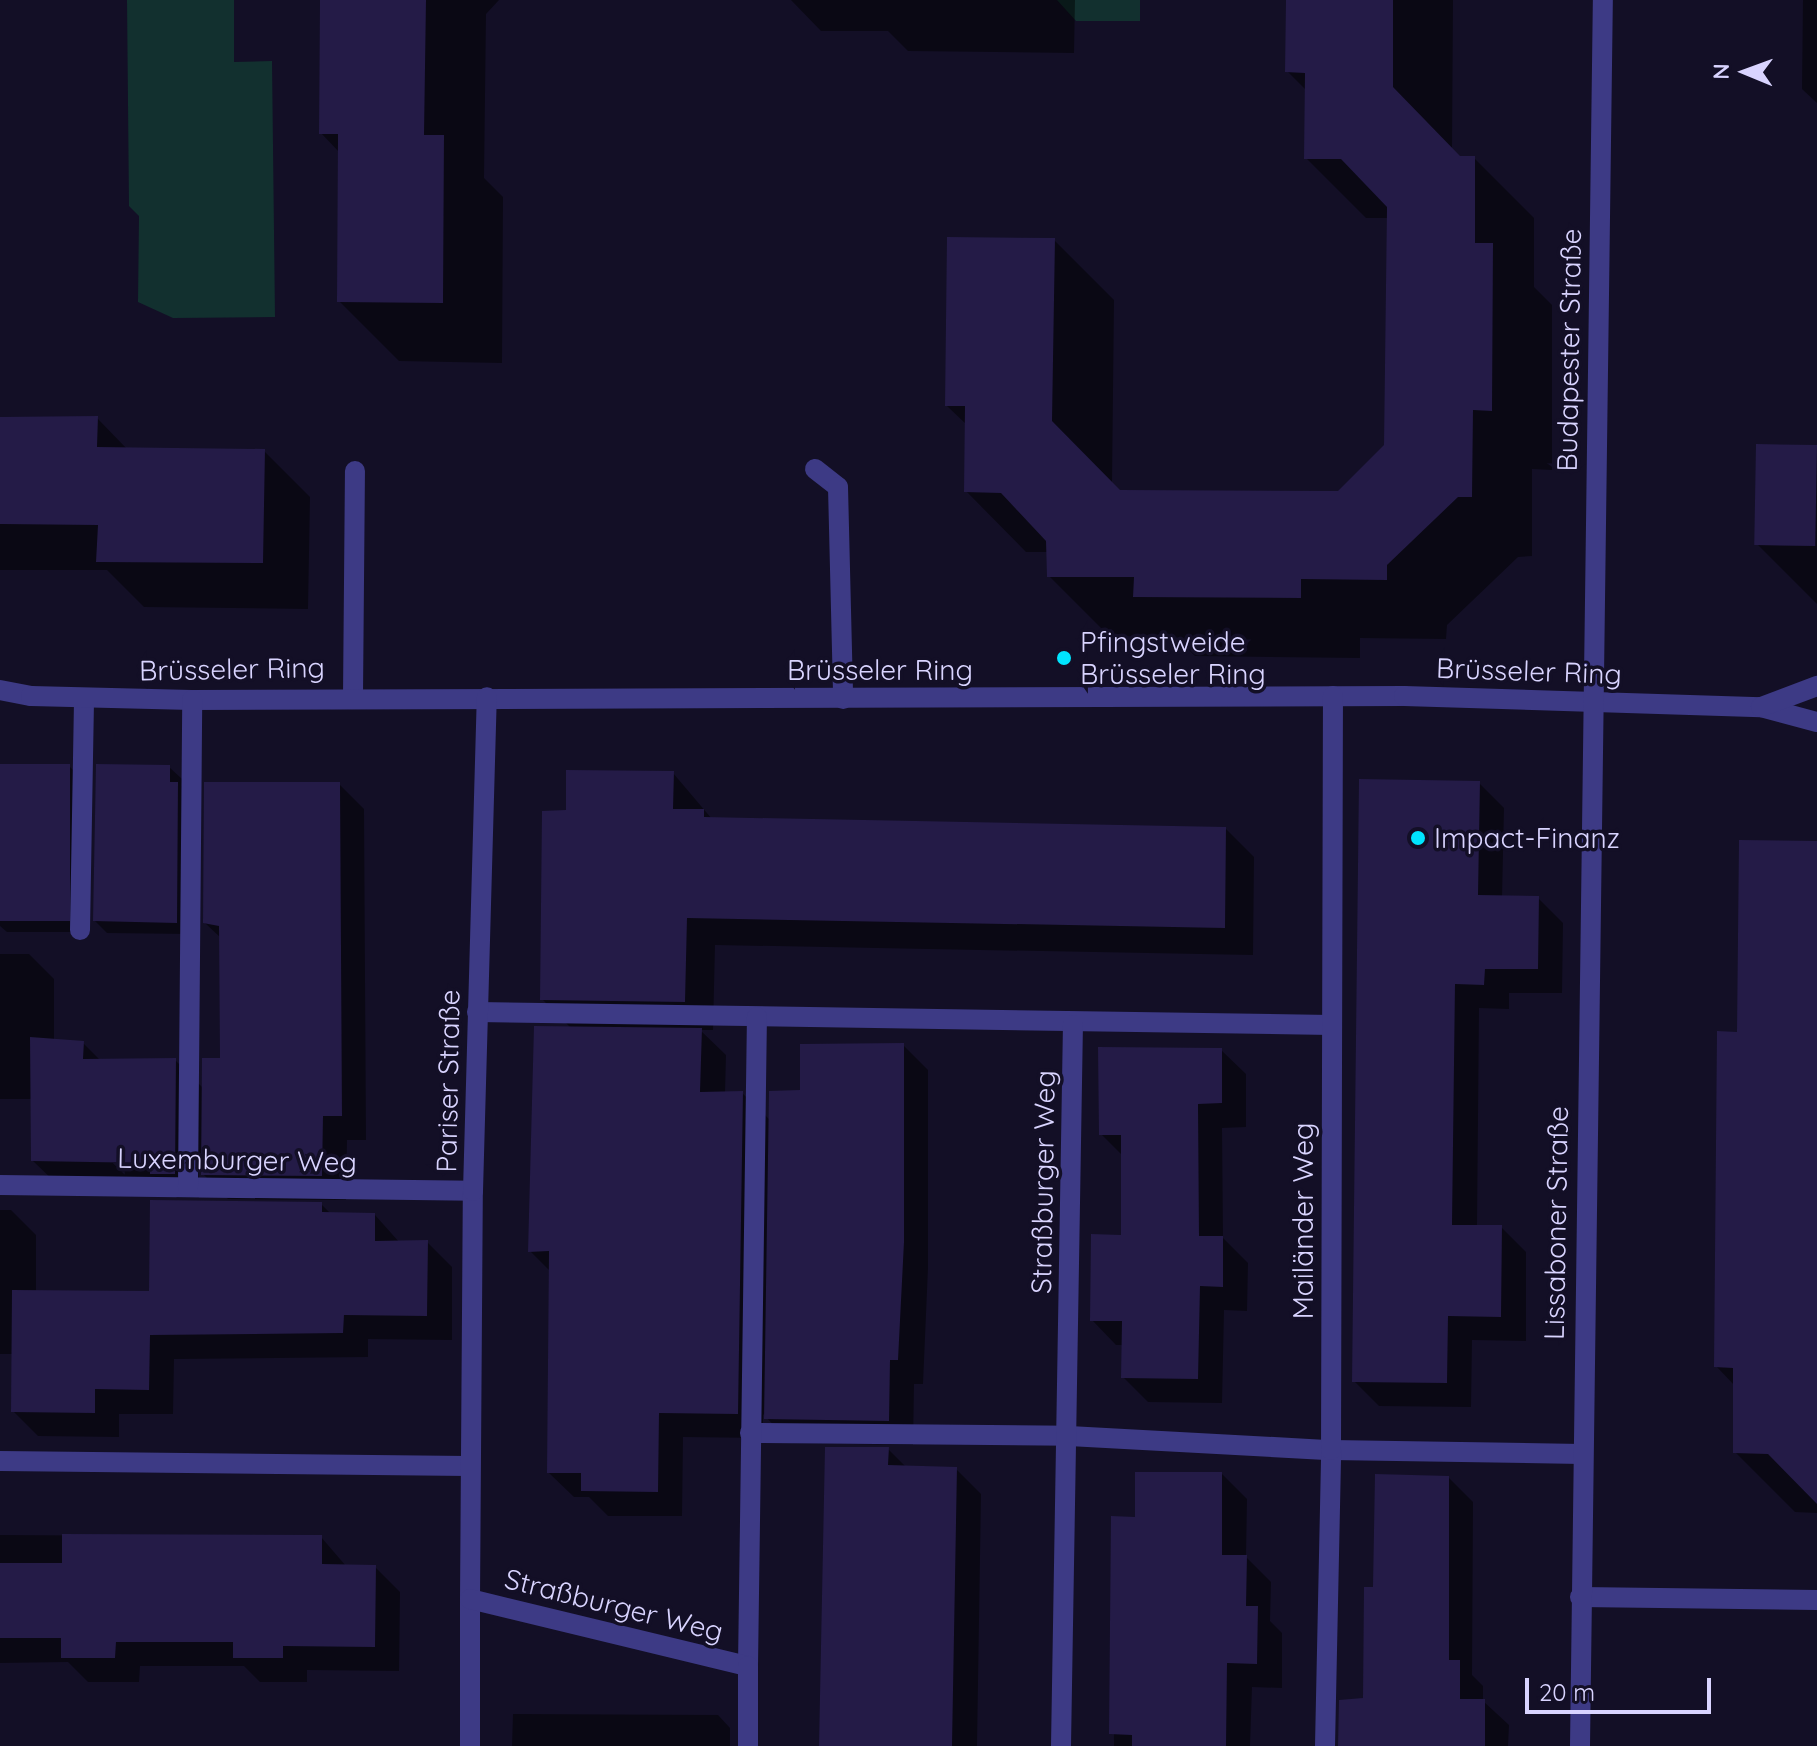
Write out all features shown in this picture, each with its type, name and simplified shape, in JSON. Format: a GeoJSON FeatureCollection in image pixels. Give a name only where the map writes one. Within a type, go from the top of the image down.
{"type":"FeatureCollection","features":[{"type":"Feature","properties":{"kind":"street","name":"Budapester Straße"},"geometry":{"type":"LineString","coordinates":[[1592,700],[1603,0]]}},
{"type":"Feature","properties":{"kind":"street"},"geometry":{"type":"LineString","coordinates":[[815,469],[838,487],[843,699]]}},
{"type":"Feature","properties":{"kind":"street"},"geometry":{"type":"LineString","coordinates":[[353,696],[355,471]]}},
{"type":"Feature","properties":{"kind":"street","name":"Brüsseler Ring"},"geometry":{"type":"LineString","coordinates":[[1761,707],[1817,686]]}},
{"type":"Feature","properties":{"kind":"street","name":"Brüsseler Ring"},"geometry":{"type":"LineString","coordinates":[[0,690],[84,698],[192,700],[353,696],[843,699],[1333,696],[1592,700],[1761,707],[1817,722]]}},
{"type":"Feature","properties":{"kind":"street","name":"Mailänder Weg"},"geometry":{"type":"LineString","coordinates":[[1325,1746],[1331,1450],[1333,696]]}},
{"type":"Feature","properties":{"kind":"street","name":"Pariser Straße"},"geometry":{"type":"LineString","coordinates":[[470,1599],[468,1466],[473,1191],[487,697]]}},
{"type":"Feature","properties":{"kind":"street"},"geometry":{"type":"LineString","coordinates":[[80,930],[84,698]]}},
{"type":"Feature","properties":{"kind":"street"},"geometry":{"type":"LineString","coordinates":[[188,1187],[192,700]]}},
{"type":"Feature","properties":{"kind":"street","name":"Lissaboner Straße"},"geometry":{"type":"LineString","coordinates":[[1580,1746],[1592,700]]}},
{"type":"Feature","properties":{"kind":"street"},"geometry":{"type":"LineString","coordinates":[[477,1012],[1073,1025],[1331,1025]]}},
{"type":"Feature","properties":{"kind":"street","name":"Straßburger Weg"},"geometry":{"type":"LineString","coordinates":[[748,1746],[757,1017]]}},
{"type":"Feature","properties":{"kind":"street","name":"Straßburger Weg"},"geometry":{"type":"LineString","coordinates":[[1061,1746],[1069,1436],[1073,1025]]}},
{"type":"Feature","properties":{"kind":"street","name":"Luxemburger Weg"},"geometry":{"type":"LineString","coordinates":[[0,1185],[473,1191]]}},
{"type":"Feature","properties":{"kind":"street"},"geometry":{"type":"LineString","coordinates":[[750,1433],[1069,1436],[1331,1450],[1582,1454]]}},
{"type":"Feature","properties":{"kind":"street"},"geometry":{"type":"LineString","coordinates":[[0,1461],[468,1466]]}},
{"type":"Feature","properties":{"kind":"street"},"geometry":{"type":"LineString","coordinates":[[1580,1597],[1817,1600]]}},
{"type":"Feature","properties":{"kind":"street","name":"Straßburger Weg"},"geometry":{"type":"LineString","coordinates":[[470,1746],[470,1599],[748,1666]]}},
{"type":"Feature","properties":{"kind":"green space"},"geometry":{"type":"Polygon","coordinates":[[[127,0],[234,0],[234,62],[272,61],[275,317],[173,318],[138,302],[139,216],[129,206],[127,0]]]}},
{"type":"Feature","properties":{"kind":"green space"},"geometry":{"type":"Polygon","coordinates":[[[1057,0],[1140,0],[1140,21],[1076,21],[1057,0]]]}},
{"type":"Feature","properties":{"kind":"building"},"geometry":{"type":"Polygon","coordinates":[[[320,0],[426,0],[424,135],[444,135],[443,303],[337,302],[338,134],[319,134],[320,0]]]}},
{"type":"Feature","properties":{"kind":"building"},"geometry":{"type":"Polygon","coordinates":[[[1286,0],[1393,0],[1393,87],[1460,156],[1475,156],[1475,243],[1493,243],[1492,411],[1473,410],[1472,497],[1458,497],[1387,565],[1387,580],[1301,579],[1301,598],[1133,597],[1134,577],[1047,577],[1046,541],[1001,493],[964,492],[965,406],[945,406],[947,237],[1055,238],[1052,421],[1120,490],[1338,491],[1384,445],[1387,207],[1341,159],[1304,159],[1305,73],[1285,72],[1286,0]]]}},
{"type":"Feature","properties":{"kind":"building"},"geometry":{"type":"Polygon","coordinates":[[[98,416],[97,447],[265,449],[263,563],[96,562],[98,525],[0,524],[0,417],[98,416]]]}},
{"type":"Feature","properties":{"kind":"building"},"geometry":{"type":"Polygon","coordinates":[[[1756,444],[1817,445],[1815,546],[1754,545],[1756,444]]]}},
{"type":"Feature","properties":{"kind":"building"},"geometry":{"type":"Polygon","coordinates":[[[0,764],[70,764],[70,921],[0,921],[0,764]]]}},
{"type":"Feature","properties":{"kind":"building"},"geometry":{"type":"Polygon","coordinates":[[[96,764],[170,765],[170,782],[178,782],[177,923],[93,921],[96,764]]]}},
{"type":"Feature","properties":{"kind":"building"},"geometry":{"type":"Polygon","coordinates":[[[566,770],[674,771],[673,809],[704,809],[704,817],[1226,827],[1225,928],[687,918],[685,1002],[540,1000],[542,811],[566,810],[566,770]]]}},
{"type":"Feature","properties":{"kind":"building"},"geometry":{"type":"Polygon","coordinates":[[[1359,779],[1480,781],[1478,895],[1539,896],[1538,969],[1485,969],[1484,985],[1455,984],[1452,1225],[1502,1225],[1501,1317],[1448,1316],[1447,1383],[1352,1382],[1359,779]]]}},
{"type":"Feature","properties":{"kind":"building"},"geometry":{"type":"Polygon","coordinates":[[[204,782],[340,782],[342,1116],[323,1116],[322,1176],[201,1175],[202,1058],[220,1058],[219,926],[203,923],[204,782]]]}},
{"type":"Feature","properties":{"kind":"building"},"geometry":{"type":"Polygon","coordinates":[[[1739,840],[1817,841],[1817,1504],[1768,1454],[1733,1453],[1733,1368],[1714,1367],[1717,1031],[1737,1032],[1739,840]]]}},
{"type":"Feature","properties":{"kind":"building"},"geometry":{"type":"Polygon","coordinates":[[[534,1026],[702,1028],[700,1092],[743,1091],[738,1414],[659,1413],[658,1492],[581,1491],[581,1473],[547,1473],[549,1251],[528,1252],[534,1026]]]}},
{"type":"Feature","properties":{"kind":"building"},"geometry":{"type":"Polygon","coordinates":[[[30,1037],[84,1041],[83,1059],[176,1058],[175,1174],[150,1174],[150,1163],[31,1161],[30,1037]]]}},
{"type":"Feature","properties":{"kind":"building"},"geometry":{"type":"Polygon","coordinates":[[[904,1043],[904,1242],[898,1360],[890,1360],[889,1421],[764,1419],[769,1091],[800,1090],[800,1044],[904,1043]]]}},
{"type":"Feature","properties":{"kind":"building"},"geometry":{"type":"Polygon","coordinates":[[[1098,1047],[1222,1048],[1222,1103],[1198,1104],[1199,1236],[1223,1236],[1223,1287],[1200,1286],[1198,1379],[1121,1378],[1122,1321],[1090,1321],[1091,1234],[1121,1235],[1121,1135],[1099,1135],[1098,1047]]]}},
{"type":"Feature","properties":{"kind":"building"},"geometry":{"type":"Polygon","coordinates":[[[150,1200],[322,1202],[322,1212],[375,1213],[375,1241],[428,1240],[427,1316],[344,1315],[343,1333],[150,1335],[149,1390],[95,1389],[95,1413],[11,1412],[12,1290],[149,1291],[150,1200]]]}},
{"type":"Feature","properties":{"kind":"building"},"geometry":{"type":"Polygon","coordinates":[[[825,1447],[889,1447],[888,1465],[957,1467],[952,1746],[819,1746],[825,1447]]]}},
{"type":"Feature","properties":{"kind":"building"},"geometry":{"type":"Polygon","coordinates":[[[1135,1472],[1222,1472],[1222,1555],[1247,1555],[1246,1606],[1258,1606],[1257,1664],[1227,1663],[1226,1746],[1132,1746],[1132,1735],[1109,1734],[1111,1516],[1135,1517],[1135,1472]]]}},
{"type":"Feature","properties":{"kind":"building"},"geometry":{"type":"Polygon","coordinates":[[[1375,1474],[1449,1476],[1449,1660],[1460,1660],[1460,1699],[1485,1699],[1485,1746],[1338,1746],[1339,1700],[1363,1698],[1364,1587],[1373,1587],[1375,1474]]]}},
{"type":"Feature","properties":{"kind":"building"},"geometry":{"type":"Polygon","coordinates":[[[62,1534],[322,1535],[322,1564],[376,1565],[375,1647],[283,1646],[283,1658],[233,1658],[233,1642],[116,1642],[115,1658],[61,1658],[61,1638],[0,1638],[0,1563],[62,1563],[62,1534]]]}},
{"type":"Feature","properties":{"kind":"place","name":"Pfingstweide Brüsseler Ring"},"geometry":{"type":"Point","coordinates":[1064,658]}},
{"type":"Feature","properties":{"kind":"place","name":"Impact-Finanz"},"geometry":{"type":"Point","coordinates":[1418,838]}}]}
